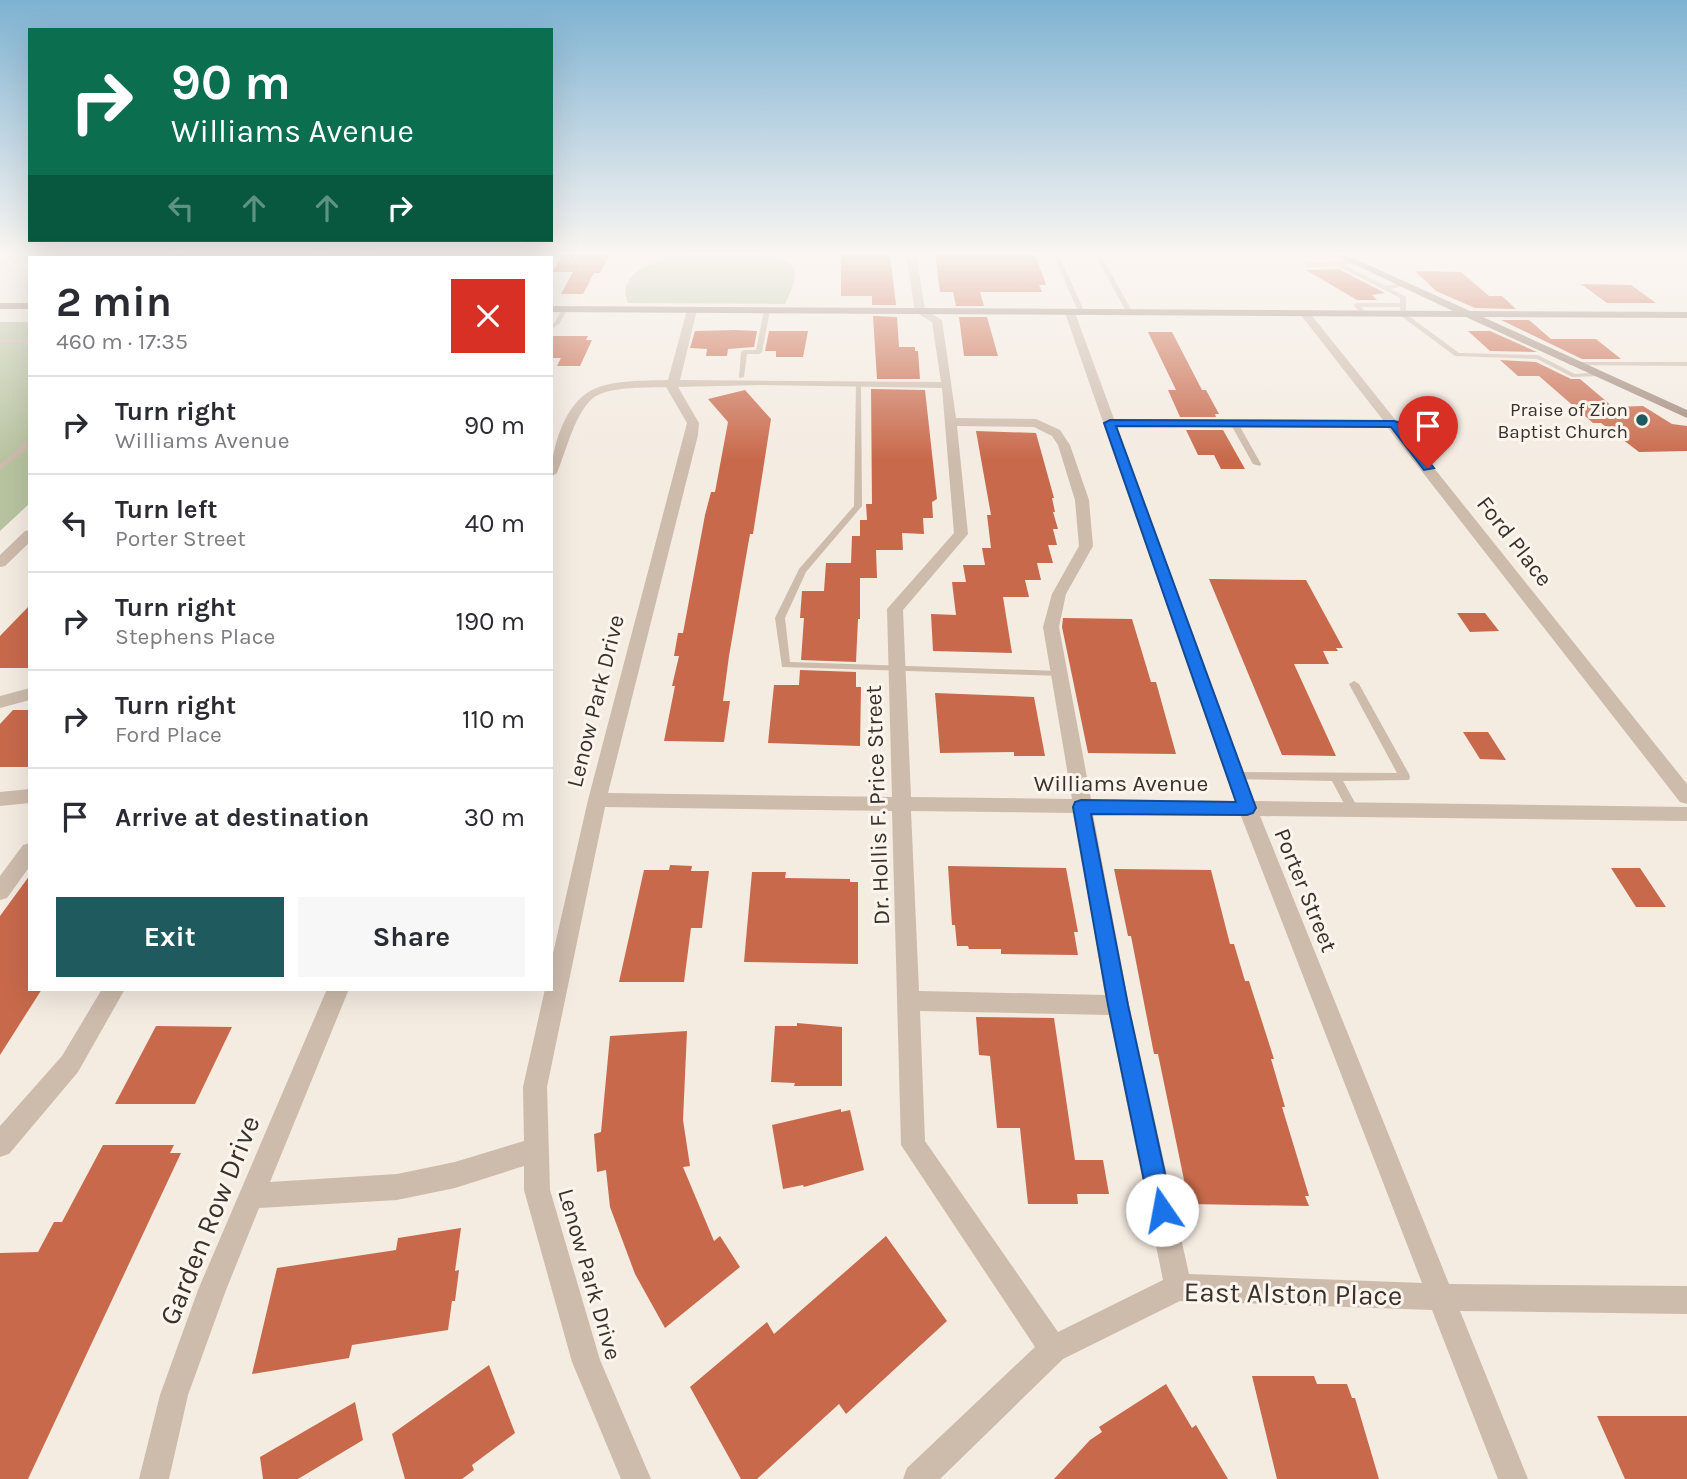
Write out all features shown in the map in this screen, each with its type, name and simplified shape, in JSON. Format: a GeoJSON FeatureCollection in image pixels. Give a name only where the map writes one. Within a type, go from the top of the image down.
{"type":"FeatureCollection","features":[{"type":"Feature","properties":{"kind":"street"},"geometry":{"type":"LineString","coordinates":[[673,385],[689,322]]}},
{"type":"Feature","properties":{"kind":"street","name":"Dr. Hollis F. Price Street"},"geometry":{"type":"LineString","coordinates":[[937,322],[947,385],[961,534],[895,609],[913,1145],[1053,1349]]}},
{"type":"Feature","properties":{"kind":"street","name":"Porter Street"},"geometry":{"type":"LineString","coordinates":[[1079,322],[1110,423],[1247,808],[1513,1479]]}},
{"type":"Feature","properties":{"kind":"street","name":"Ford Place"},"geometry":{"type":"LineString","coordinates":[[1311,322],[1687,797]]}},
{"type":"Feature","properties":{"kind":"street"},"geometry":{"type":"LineString","coordinates":[[1488,322],[1687,414]]}},
{"type":"Feature","properties":{"kind":"street"},"geometry":{"type":"LineString","coordinates":[[553,468],[573,421],[594,392],[637,384],[947,385]]}},
{"type":"Feature","properties":{"kind":"street","name":"Lenow Park Drive"},"geometry":{"type":"LineString","coordinates":[[636,1479],[586,1362],[537,1190],[535,1087],[597,800],[692,435],[693,423],[673,385]]}},
{"type":"Feature","properties":{"kind":"street"},"geometry":{"type":"LineString","coordinates":[[951,422],[1035,423],[1056,433],[1064,445],[1082,500],[1086,546],[1059,594],[1051,627],[1118,1005],[1178,1287]]}},
{"type":"Feature","properties":{"kind":"street"},"geometry":{"type":"LineString","coordinates":[[1110,423],[1394,424]]}},
{"type":"Feature","properties":{"kind":"street"},"geometry":{"type":"LineString","coordinates":[[0,563],[28,536]]}},
{"type":"Feature","properties":{"kind":"street"},"geometry":{"type":"LineString","coordinates":[[0,702],[28,695]]}},
{"type":"Feature","properties":{"kind":"street"},"geometry":{"type":"LineString","coordinates":[[0,799],[28,796]]}},
{"type":"Feature","properties":{"kind":"street","name":"Williams Avenue"},"geometry":{"type":"LineString","coordinates":[[597,800],[900,806],[1687,814]]}},
{"type":"Feature","properties":{"kind":"street"},"geometry":{"type":"LineString","coordinates":[[0,892],[28,854]]}},
{"type":"Feature","properties":{"kind":"street"},"geometry":{"type":"LineString","coordinates":[[0,1145],[69,1064],[113,991]]}},
{"type":"Feature","properties":{"kind":"street","name":"Garden Row Drive"},"geometry":{"type":"LineString","coordinates":[[154,1479],[174,1395],[212,1290],[337,991]]}},
{"type":"Feature","properties":{"kind":"street"},"geometry":{"type":"LineString","coordinates":[[908,1002],[1118,1005]]}},
{"type":"Feature","properties":{"kind":"street"},"geometry":{"type":"LineString","coordinates":[[251,1196],[397,1187],[455,1175],[536,1150]]}},
{"type":"Feature","properties":{"kind":"street","name":"East Alston Place"},"geometry":{"type":"LineString","coordinates":[[918,1479],[1053,1349],[1178,1287],[1441,1297],[1687,1300]]}},
{"type":"Feature","properties":{"kind":"lane"},"geometry":{"type":"LineString","coordinates":[[741,377],[744,352],[759,352],[764,322]]}},
{"type":"Feature","properties":{"kind":"lane"},"geometry":{"type":"LineString","coordinates":[[1416,322],[1457,355],[1538,357],[1574,376],[1601,374]]}},
{"type":"Feature","properties":{"kind":"lane"},"geometry":{"type":"LineString","coordinates":[[0,341],[28,341]]}},
{"type":"Feature","properties":{"kind":"lane"},"geometry":{"type":"LineString","coordinates":[[1557,366],[1578,363],[1687,364]]}},
{"type":"Feature","properties":{"kind":"lane"},"geometry":{"type":"LineString","coordinates":[[858,384],[858,506],[802,571],[780,618],[785,665],[1059,674]]}},
{"type":"Feature","properties":{"kind":"lane"},"geometry":{"type":"LineString","coordinates":[[1234,424],[1257,464]]}},
{"type":"Feature","properties":{"kind":"lane"},"geometry":{"type":"LineString","coordinates":[[0,468],[28,445]]}},
{"type":"Feature","properties":{"kind":"lane"},"geometry":{"type":"LineString","coordinates":[[1236,776],[1405,778],[1354,684]]}},
{"type":"Feature","properties":{"kind":"lane"},"geometry":{"type":"LineString","coordinates":[[1336,777],[1353,810]]}},
{"type":"Feature","properties":{"kind":"green space"},"geometry":{"type":"Polygon","coordinates":[[[0,322],[28,322],[28,505],[0,531],[0,322]]]}},
{"type":"Feature","properties":{"kind":"building"},"geometry":{"type":"Polygon","coordinates":[[[873,322],[897,322],[899,347],[915,347],[915,351],[918,351],[920,379],[877,379],[873,322]]]}},
{"type":"Feature","properties":{"kind":"building"},"geometry":{"type":"Polygon","coordinates":[[[960,322],[988,322],[998,356],[964,356],[960,322]]]}},
{"type":"Feature","properties":{"kind":"building"},"geometry":{"type":"Polygon","coordinates":[[[1505,322],[1531,322],[1551,339],[1596,339],[1621,359],[1582,359],[1505,322]]]}},
{"type":"Feature","properties":{"kind":"building"},"geometry":{"type":"Polygon","coordinates":[[[695,331],[757,331],[754,347],[728,349],[727,356],[706,356],[707,349],[690,348],[695,331]]]}},
{"type":"Feature","properties":{"kind":"building"},"geometry":{"type":"Polygon","coordinates":[[[769,331],[808,331],[803,357],[776,357],[776,351],[765,351],[769,331]]]}},
{"type":"Feature","properties":{"kind":"building"},"geometry":{"type":"Polygon","coordinates":[[[1468,331],[1490,331],[1537,352],[1490,351],[1468,331]]]}},
{"type":"Feature","properties":{"kind":"building"},"geometry":{"type":"Polygon","coordinates":[[[1148,332],[1172,332],[1202,390],[1206,390],[1219,414],[1215,414],[1216,417],[1180,417],[1168,390],[1176,390],[1148,332]]]}},
{"type":"Feature","properties":{"kind":"building"},"geometry":{"type":"Polygon","coordinates":[[[553,336],[588,336],[586,340],[592,340],[580,366],[557,366],[561,358],[553,358],[553,336]]]}},
{"type":"Feature","properties":{"kind":"building"},"geometry":{"type":"Polygon","coordinates":[[[1500,360],[1536,362],[1571,379],[1580,379],[1613,407],[1643,406],[1672,424],[1687,426],[1687,451],[1639,452],[1601,423],[1593,423],[1539,376],[1518,376],[1500,360]]]}},
{"type":"Feature","properties":{"kind":"building"},"geometry":{"type":"Polygon","coordinates":[[[871,389],[925,390],[937,499],[932,502],[933,518],[923,518],[924,534],[902,533],[903,550],[876,550],[877,578],[860,578],[856,662],[801,660],[804,618],[800,618],[802,591],[824,591],[826,563],[851,563],[852,536],[860,536],[860,520],[867,520],[866,504],[872,504],[871,389]]]}},
{"type":"Feature","properties":{"kind":"building"},"geometry":{"type":"Polygon","coordinates":[[[745,390],[771,419],[753,534],[750,534],[729,656],[723,701],[730,701],[724,742],[664,741],[679,656],[674,656],[678,633],[683,633],[705,515],[711,492],[715,492],[728,422],[708,399],[745,390]]]}},
{"type":"Feature","properties":{"kind":"building"},"geometry":{"type":"Polygon","coordinates":[[[1186,430],[1223,430],[1245,469],[1221,469],[1214,455],[1198,455],[1186,430]]]}},
{"type":"Feature","properties":{"kind":"building"},"geometry":{"type":"Polygon","coordinates":[[[976,431],[1036,433],[1054,498],[1053,512],[1058,529],[1053,529],[1057,545],[1048,545],[1053,563],[1037,563],[1041,580],[1025,580],[1029,597],[1003,597],[1012,653],[933,651],[931,614],[956,615],[952,582],[966,582],[963,565],[985,565],[982,548],[991,548],[987,515],[991,515],[976,431]]]}},
{"type":"Feature","properties":{"kind":"building"},"geometry":{"type":"Polygon","coordinates":[[[1209,579],[1306,580],[1343,648],[1336,648],[1338,651],[1323,651],[1329,664],[1294,664],[1336,756],[1282,755],[1209,579]]]}},
{"type":"Feature","properties":{"kind":"building"},"geometry":{"type":"Polygon","coordinates":[[[28,607],[28,668],[0,668],[0,636],[28,607]]]}},
{"type":"Feature","properties":{"kind":"building"},"geometry":{"type":"Polygon","coordinates":[[[1457,613],[1485,613],[1499,631],[1470,632],[1457,613]]]}},
{"type":"Feature","properties":{"kind":"building"},"geometry":{"type":"Polygon","coordinates":[[[1063,618],[1132,619],[1151,682],[1156,682],[1176,754],[1088,753],[1062,627],[1063,618]]]}},
{"type":"Feature","properties":{"kind":"building"},"geometry":{"type":"Polygon","coordinates":[[[800,670],[856,672],[856,687],[861,687],[860,746],[768,743],[774,685],[799,685],[800,670]]]}},
{"type":"Feature","properties":{"kind":"building"},"geometry":{"type":"Polygon","coordinates":[[[935,693],[1034,697],[1045,756],[1014,756],[1014,752],[940,753],[935,693]]]}},
{"type":"Feature","properties":{"kind":"building"},"geometry":{"type":"Polygon","coordinates":[[[13,710],[28,710],[28,767],[0,767],[0,724],[13,710]]]}},
{"type":"Feature","properties":{"kind":"building"},"geometry":{"type":"Polygon","coordinates":[[[1463,732],[1488,732],[1506,760],[1480,759],[1463,732]]]}},
{"type":"Feature","properties":{"kind":"building"},"geometry":{"type":"Polygon","coordinates":[[[670,865],[692,866],[691,871],[709,871],[702,928],[691,928],[684,982],[619,982],[644,870],[669,870],[670,865]]]}},
{"type":"Feature","properties":{"kind":"building"},"geometry":{"type":"Polygon","coordinates":[[[948,866],[1066,868],[1078,932],[1074,932],[1078,955],[1001,954],[1001,949],[969,949],[968,946],[957,946],[955,925],[952,925],[948,866]]]}},
{"type":"Feature","properties":{"kind":"building"},"geometry":{"type":"Polygon","coordinates":[[[1611,868],[1640,868],[1666,907],[1636,907],[1611,868]]]}},
{"type":"Feature","properties":{"kind":"building"},"geometry":{"type":"Polygon","coordinates":[[[1114,869],[1211,870],[1230,944],[1234,944],[1245,981],[1249,981],[1274,1059],[1271,1059],[1285,1107],[1282,1107],[1309,1196],[1305,1196],[1309,1206],[1189,1204],[1158,1054],[1154,1054],[1131,936],[1128,936],[1114,869]]]}},
{"type":"Feature","properties":{"kind":"building"},"geometry":{"type":"Polygon","coordinates":[[[752,872],[786,872],[785,878],[850,879],[850,882],[858,882],[858,964],[744,962],[752,872]]]}},
{"type":"Feature","properties":{"kind":"building"},"geometry":{"type":"Polygon","coordinates":[[[28,878],[28,991],[41,991],[0,1055],[0,916],[28,878]]]}},
{"type":"Feature","properties":{"kind":"building"},"geometry":{"type":"Polygon","coordinates":[[[976,1017],[1054,1018],[1075,1160],[1103,1160],[1109,1194],[1077,1194],[1078,1204],[1028,1204],[1020,1128],[997,1128],[990,1056],[979,1055],[976,1017]]]}},
{"type":"Feature","properties":{"kind":"building"},"geometry":{"type":"Polygon","coordinates":[[[797,1023],[842,1027],[842,1086],[794,1086],[795,1083],[771,1082],[775,1026],[797,1026],[797,1023]]]}},
{"type":"Feature","properties":{"kind":"building"},"geometry":{"type":"Polygon","coordinates":[[[156,1026],[232,1027],[195,1104],[115,1104],[156,1026]]]}},
{"type":"Feature","properties":{"kind":"building"},"geometry":{"type":"Polygon","coordinates":[[[687,1031],[683,1120],[690,1166],[683,1167],[714,1241],[720,1236],[740,1267],[665,1328],[635,1274],[610,1207],[606,1170],[597,1172],[594,1134],[601,1132],[610,1036],[687,1031]]]}},
{"type":"Feature","properties":{"kind":"building"},"geometry":{"type":"Polygon","coordinates":[[[841,1109],[841,1112],[850,1110],[864,1170],[804,1187],[783,1189],[772,1125],[841,1109]]]}},
{"type":"Feature","properties":{"kind":"building"},"geometry":{"type":"Polygon","coordinates":[[[103,1145],[174,1145],[170,1153],[181,1153],[28,1479],[0,1479],[0,1253],[38,1252],[54,1222],[62,1222],[103,1145]]]}},
{"type":"Feature","properties":{"kind":"building"},"geometry":{"type":"Polygon","coordinates":[[[461,1228],[455,1271],[459,1270],[448,1330],[352,1345],[349,1358],[252,1374],[277,1268],[396,1250],[398,1238],[461,1228]]]}},
{"type":"Feature","properties":{"kind":"building"},"geometry":{"type":"Polygon","coordinates":[[[886,1236],[947,1321],[846,1414],[839,1404],[757,1479],[741,1479],[690,1387],[767,1322],[774,1334],[886,1236]]]}},
{"type":"Feature","properties":{"kind":"building"},"geometry":{"type":"Polygon","coordinates":[[[489,1365],[515,1433],[472,1465],[474,1470],[462,1479],[405,1479],[392,1434],[489,1365]]]}},
{"type":"Feature","properties":{"kind":"building"},"geometry":{"type":"Polygon","coordinates":[[[1252,1376],[1314,1376],[1317,1384],[1347,1384],[1352,1398],[1355,1398],[1379,1479],[1277,1479],[1252,1376]]]}},
{"type":"Feature","properties":{"kind":"building"},"geometry":{"type":"Polygon","coordinates":[[[1166,1384],[1192,1428],[1196,1425],[1228,1479],[1054,1479],[1090,1440],[1102,1432],[1099,1427],[1166,1384]]]}},
{"type":"Feature","properties":{"kind":"building"},"geometry":{"type":"Polygon","coordinates":[[[355,1402],[363,1440],[298,1479],[263,1479],[260,1457],[355,1402]]]}},
{"type":"Feature","properties":{"kind":"building"},"geometry":{"type":"Polygon","coordinates":[[[1597,1416],[1687,1416],[1687,1479],[1625,1479],[1597,1416]]]}},
{"type":"Feature","properties":{"kind":"place","name":"Praise of Zion Baptist Church"},"geometry":{"type":"Point","coordinates":[1642,420]}},
{"type":"Feature","properties":{"kind":"route"},"geometry":{"type":"LineString","coordinates":[[1162,1210],[1118,1005],[1081,807],[1247,808],[1110,423],[1394,424],[1428,468]]}}]}
